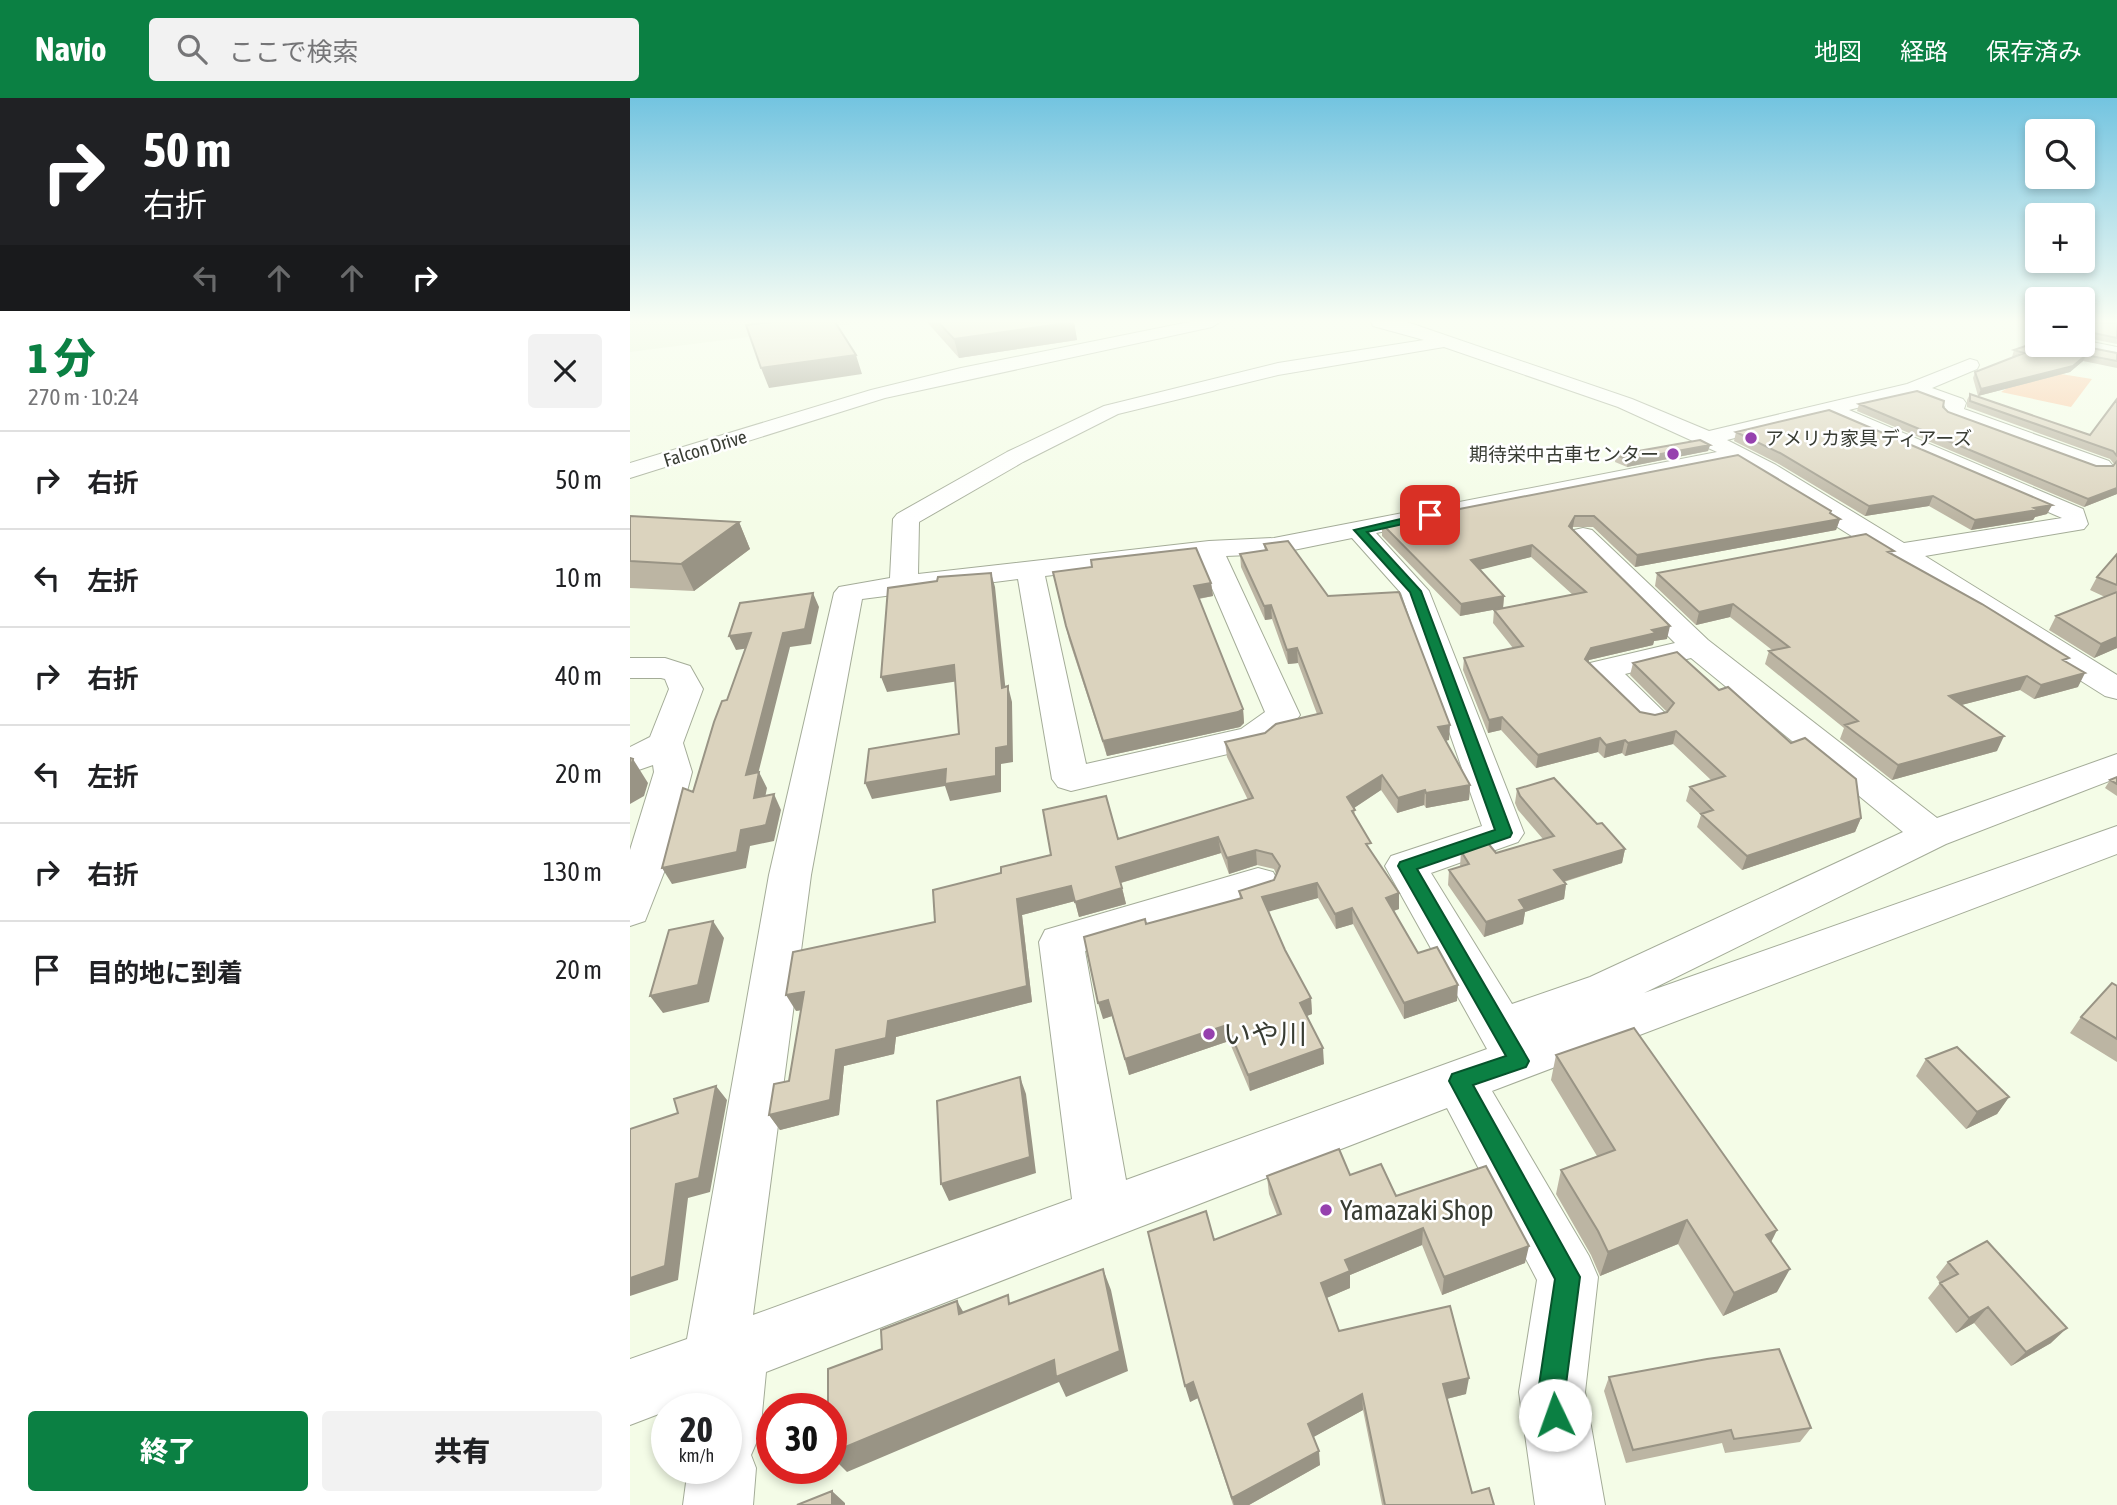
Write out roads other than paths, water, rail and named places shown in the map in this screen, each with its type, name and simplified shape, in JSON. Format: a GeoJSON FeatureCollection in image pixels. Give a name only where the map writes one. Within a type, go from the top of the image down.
{"type":"FeatureCollection","features":[{"type":"Feature","properties":{"kind":"street","name":"Falcon Drive"},"geometry":{"type":"LineString","coordinates":[[630,471],[906,388]]}},
{"type":"Feature","properties":{"kind":"street"},"geometry":{"type":"LineString","coordinates":[[904,584],[906,519],[1015,457],[1111,410],[1202,388]]}},
{"type":"Feature","properties":{"kind":"street"},"geometry":{"type":"LineString","coordinates":[[1581,388],[1625,403],[1740,455],[1872,534],[2117,689]]}},
{"type":"Feature","properties":{"kind":"street"},"geometry":{"type":"LineString","coordinates":[[1707,438],[1913,388],[1956,403],[1952,412],[2101,466]]}},
{"type":"Feature","properties":{"kind":"street"},"geometry":{"type":"LineString","coordinates":[[1827,408],[2074,514],[2075,524],[1901,552]]}},
{"type":"Feature","properties":{"kind":"street"},"geometry":{"type":"LineString","coordinates":[[725,1393],[725,1357],[790,875],[849,593],[904,584],[1209,549],[1274,546],[1740,455]]}},
{"type":"Feature","properties":{"kind":"street"},"geometry":{"type":"LineString","coordinates":[[1359,530],[1415,591],[1504,833],[1406,866],[1510,1045]]}},
{"type":"Feature","properties":{"kind":"street"},"geometry":{"type":"LineString","coordinates":[[1832,542],[1872,534]]}},
{"type":"Feature","properties":{"kind":"street"},"geometry":{"type":"LineString","coordinates":[[1583,536],[1642,577],[1697,647],[1932,835]]}},
{"type":"Feature","properties":{"kind":"street"},"geometry":{"type":"LineString","coordinates":[[1030,569],[1071,779],[1253,737],[1283,715],[1209,549]]}},
{"type":"Feature","properties":{"kind":"street"},"geometry":{"type":"LineString","coordinates":[[1651,716],[1601,670],[1697,647]]}},
{"type":"Feature","properties":{"kind":"street"},"geometry":{"type":"LineString","coordinates":[[630,668],[665,668],[678,673],[686,689],[665,743],[673,772],[639,863],[630,910]]}},
{"type":"Feature","properties":{"kind":"street"},"geometry":{"type":"LineString","coordinates":[[630,762],[665,743]]}},
{"type":"Feature","properties":{"kind":"street"},"geometry":{"type":"LineString","coordinates":[[630,1392],[1459,1081],[1510,1045],[1607,990],[1932,835],[2117,765]]}},
{"type":"Feature","properties":{"kind":"street"},"geometry":{"type":"LineString","coordinates":[[1510,1045],[2117,839]]}},
{"type":"Feature","properties":{"kind":"street"},"geometry":{"type":"LineString","coordinates":[[1103,1214],[1061,942],[1258,883]]}},
{"type":"Feature","properties":{"kind":"street"},"geometry":{"type":"LineString","coordinates":[[1459,1081],[1567,1277],[1552,1392],[1570,1505]]}},
{"type":"Feature","properties":{"kind":"street"},"geometry":{"type":"LineString","coordinates":[[718,1505],[720,1484]]}},
{"type":"Feature","properties":{"kind":"place","name":"アメリカ家具 ディアーズ"},"geometry":{"type":"Point","coordinates":[1751,438]}},
{"type":"Feature","properties":{"kind":"place","name":"期待栄中古車センター"},"geometry":{"type":"Point","coordinates":[1673,454]}},
{"type":"Feature","properties":{"kind":"place","name":"いや川"},"geometry":{"type":"Point","coordinates":[1209,1034]}},
{"type":"Feature","properties":{"kind":"place","name":"Yamazaki Shop"},"geometry":{"type":"Point","coordinates":[1326,1210]}}]}
